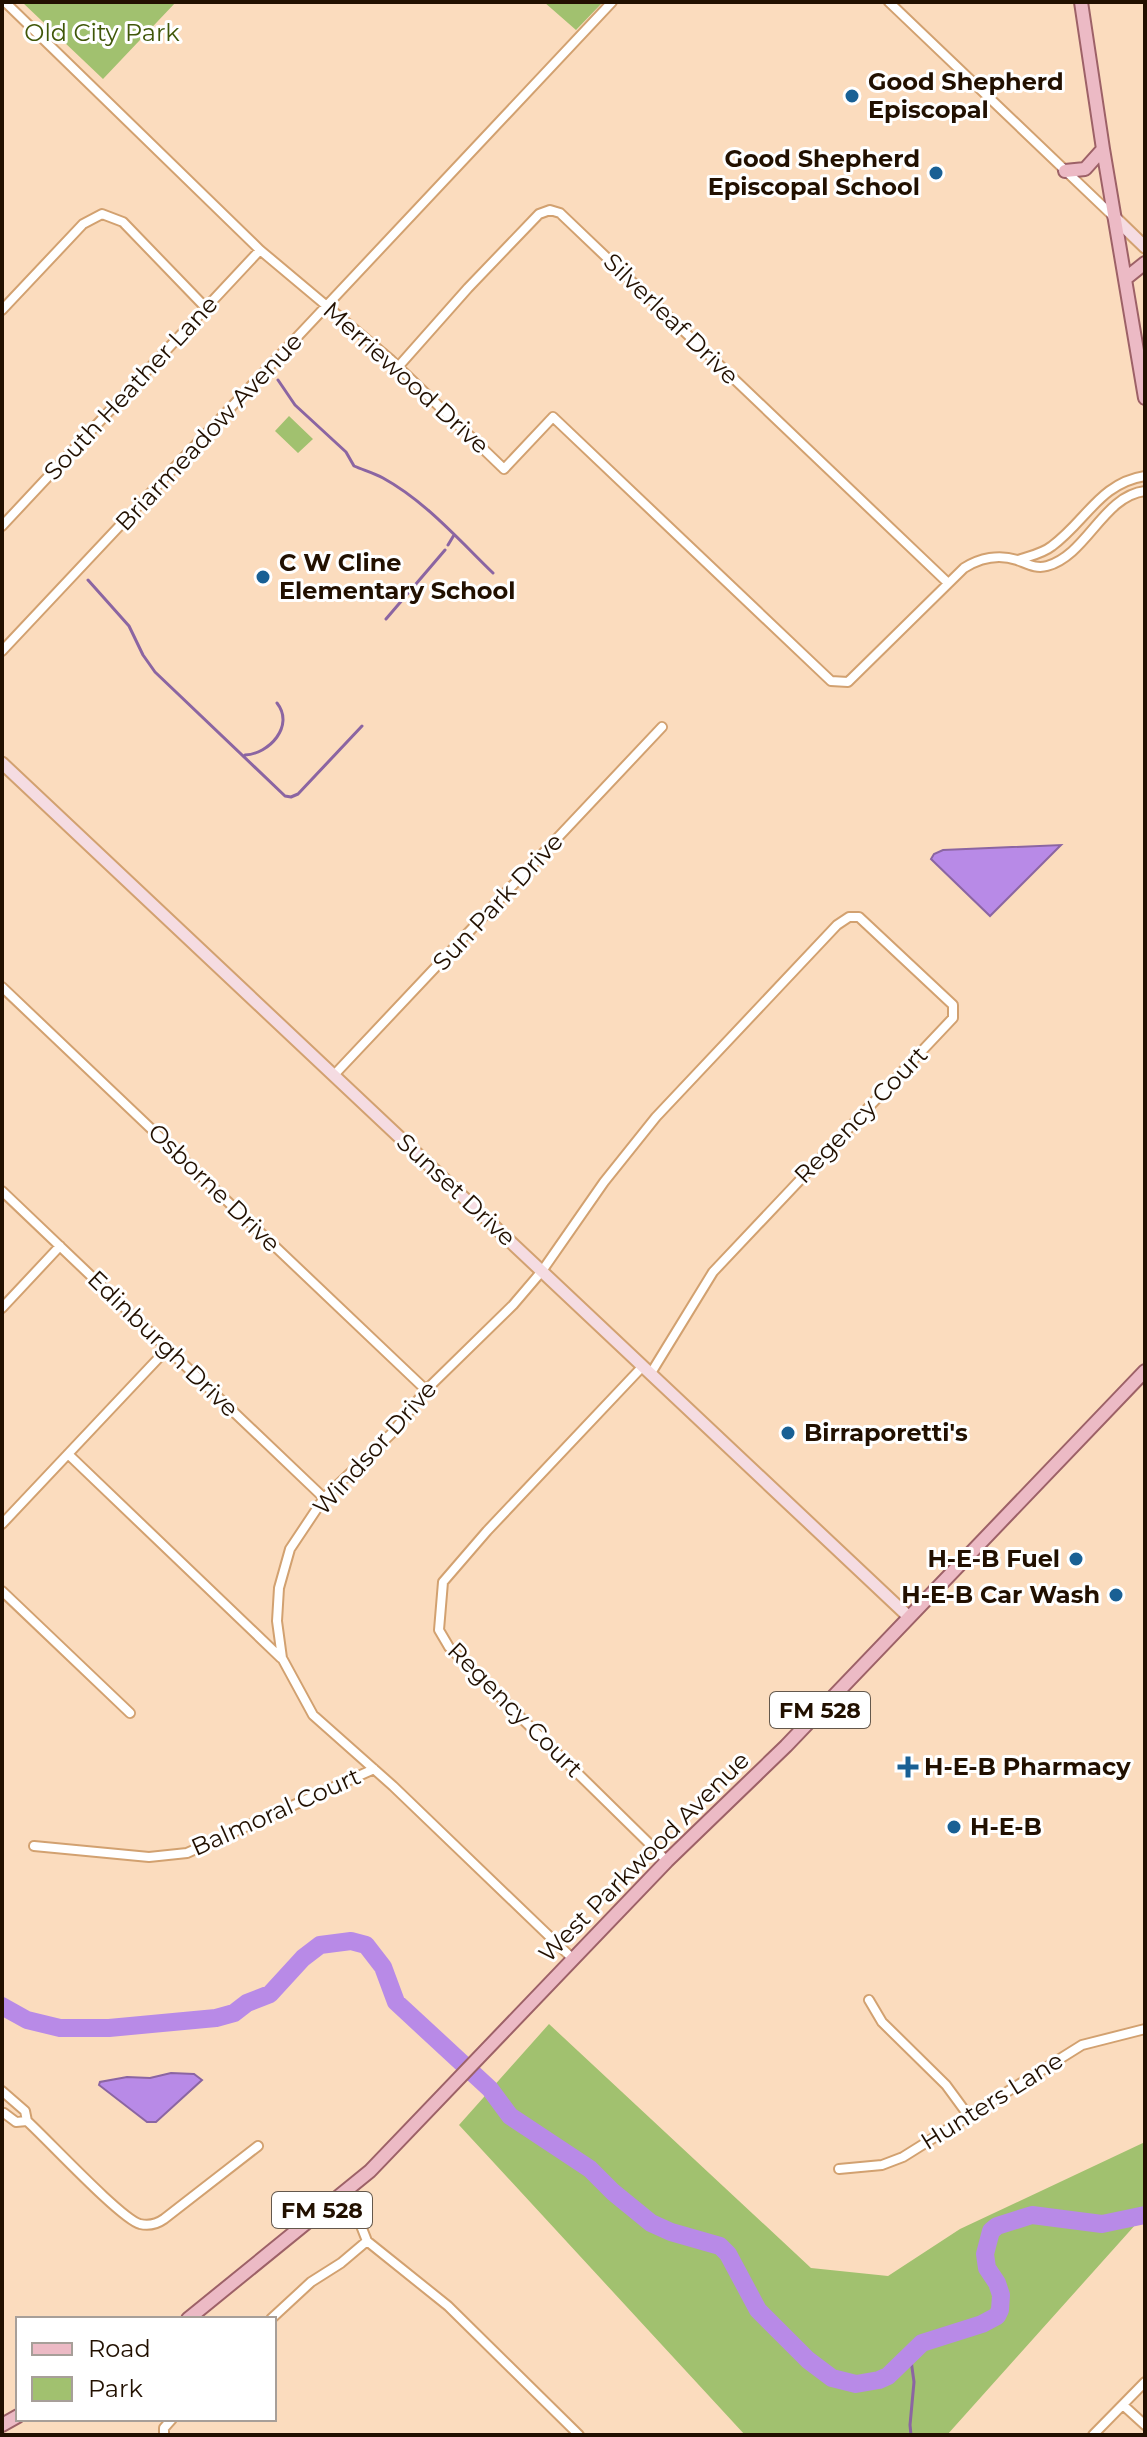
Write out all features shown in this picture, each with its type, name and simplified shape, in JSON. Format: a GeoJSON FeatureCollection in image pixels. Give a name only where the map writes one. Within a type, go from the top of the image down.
{"type":"FeatureCollection","features":[{"type":"Feature","properties":{"kind":"main road"},"geometry":{"type":"LineString","coordinates":[[1081,2],[1145,398]]}},
{"type":"Feature","properties":{"kind":"main road"},"geometry":{"type":"LineString","coordinates":[[1065,171],[1085,169],[1103,149]]}},
{"type":"Feature","properties":{"kind":"main road"},"geometry":{"type":"LineString","coordinates":[[1125,279],[1145,263]]}},
{"type":"Feature","properties":{"kind":"main road","name":"West Parkwood Avenue"},"geometry":{"type":"LineString","coordinates":[[190,2317],[370,2171],[667,1861],[786,1746],[1145,1371]]}},
{"type":"Feature","properties":{"kind":"street","name":"Merriewood Drive"},"geometry":{"type":"LineString","coordinates":[[5,2],[260,250],[398,367],[504,469],[553,417],[824,674],[840,683],[848,682],[948,583]]}},
{"type":"Feature","properties":{"kind":"street","name":"Briarmeadow Avenue"},"geometry":{"type":"LineString","coordinates":[[2,651],[612,2]]}},
{"type":"Feature","properties":{"kind":"street"},"geometry":{"type":"LineString","coordinates":[[889,2],[1145,247]]}},
{"type":"Feature","properties":{"kind":"street","name":"Silverleaf Drive"},"geometry":{"type":"LineString","coordinates":[[398,367],[539,214],[550,210],[560,213],[948,583]]}},
{"type":"Feature","properties":{"kind":"street"},"geometry":{"type":"LineString","coordinates":[[2,310],[83,224],[102,214],[123,222],[206,308]]}},
{"type":"Feature","properties":{"kind":"street","name":"South Heather Lane"},"geometry":{"type":"LineString","coordinates":[[2,526],[260,250]]}},
{"type":"Feature","properties":{"kind":"street"},"geometry":{"type":"LineString","coordinates":[[1017,560],[1052,546],[1119,483],[1145,476]]}},
{"type":"Feature","properties":{"kind":"street"},"geometry":{"type":"LineString","coordinates":[[948,583],[976,560],[992,557],[1017,560],[1031,567],[1047,566],[1064,557],[1131,494],[1145,491]]}},
{"type":"Feature","properties":{"kind":"street"},"geometry":{"type":"LineString","coordinates":[[1088,511],[1099,522]]}},
{"type":"Feature","properties":{"kind":"street","name":"Sun Park Drive"},"geometry":{"type":"LineString","coordinates":[[334,1075],[662,727]]}},
{"type":"Feature","properties":{"kind":"street","name":"Sunset Drive"},"geometry":{"type":"LineString","coordinates":[[2,763],[909,1617]]}},
{"type":"Feature","properties":{"kind":"street","name":"Regency Court"},"geometry":{"type":"LineString","coordinates":[[667,1861],[449,1647],[439,1630],[443,1582],[487,1531],[647,1370],[713,1272],[953,1018],[953,1005],[859,917],[849,917],[837,925],[814,950]]}},
{"type":"Feature","properties":{"kind":"street","name":"Windsor Drive"},"geometry":{"type":"LineString","coordinates":[[573,1959],[313,1715],[282,1658],[277,1621],[279,1588],[290,1549],[324,1498],[391,1434],[426,1390],[513,1305],[542,1271],[604,1182],[656,1117],[814,950]]}},
{"type":"Feature","properties":{"kind":"street","name":"Osborne Drive"},"geometry":{"type":"LineString","coordinates":[[2,987],[426,1390]]}},
{"type":"Feature","properties":{"kind":"street","name":"Edinburgh Drive"},"geometry":{"type":"LineString","coordinates":[[2,1191],[324,1498]]}},
{"type":"Feature","properties":{"kind":"street"},"geometry":{"type":"LineString","coordinates":[[2,1308],[60,1246]]}},
{"type":"Feature","properties":{"kind":"street"},"geometry":{"type":"LineString","coordinates":[[2,1524],[168,1348]]}},
{"type":"Feature","properties":{"kind":"street"},"geometry":{"type":"LineString","coordinates":[[68,1454],[282,1658]]}},
{"type":"Feature","properties":{"kind":"street"},"geometry":{"type":"LineString","coordinates":[[2,1591],[130,1713]]}},
{"type":"Feature","properties":{"kind":"street","name":"Balmoral Court"},"geometry":{"type":"LineString","coordinates":[[34,1846],[149,1857],[187,1853],[374,1769]]}},
{"type":"Feature","properties":{"kind":"street"},"geometry":{"type":"LineString","coordinates":[[869,2000],[882,2022],[946,2085],[968,2115]]}},
{"type":"Feature","properties":{"kind":"street","name":"Hunters Lane"},"geometry":{"type":"LineString","coordinates":[[839,2169],[882,2165],[903,2157],[1082,2045],[1145,2029]]}},
{"type":"Feature","properties":{"kind":"street"},"geometry":{"type":"LineString","coordinates":[[2,2092],[4,2112],[16,2122],[27,2121]]}},
{"type":"Feature","properties":{"kind":"street"},"geometry":{"type":"LineString","coordinates":[[2,2092],[25,2111],[27,2121],[123,2213],[144,2225],[164,2219],[258,2146]]}},
{"type":"Feature","properties":{"kind":"street"},"geometry":{"type":"LineString","coordinates":[[347,2190],[367,2241],[448,2306],[579,2435]]}},
{"type":"Feature","properties":{"kind":"street"},"geometry":{"type":"LineString","coordinates":[[273,2317],[311,2282],[367,2241]]}},
{"type":"Feature","properties":{"kind":"street"},"geometry":{"type":"LineString","coordinates":[[1093,2435],[1145,2382]]}},
{"type":"Feature","properties":{"kind":"street"},"geometry":{"type":"LineString","coordinates":[[1123,2405],[1145,2425]]}},
{"type":"Feature","properties":{"kind":"green space","name":"Old City Park"},"geometry":{"type":"Polygon","coordinates":[[[22,2],[176,2],[103,79],[22,2]]]}},
{"type":"Feature","properties":{"kind":"green space"},"geometry":{"type":"Polygon","coordinates":[[[544,2],[603,2],[576,30],[544,2]]]}},
{"type":"Feature","properties":{"kind":"green space"},"geometry":{"type":"Polygon","coordinates":[[[289,416],[313,439],[298,453],[275,431],[289,416]]]}},
{"type":"Feature","properties":{"kind":"green space"},"geometry":{"type":"Polygon","coordinates":[[[549,2024],[811,2268],[888,2276],[960,2229],[1145,2142],[1145,2214],[947,2435],[745,2435],[459,2125],[549,2024]]]}},
{"type":"Feature","properties":{"kind":"shaded area"},"geometry":{"type":"Polygon","coordinates":[[[1061,845],[990,916],[931,859],[943,850],[1061,845]]]}},
{"type":"Feature","properties":{"kind":"shaded area"},"geometry":{"type":"Polygon","coordinates":[[[171,2073],[194,2074],[202,2080],[156,2122],[147,2122],[99,2085],[100,2082],[127,2077],[150,2078],[171,2073]]]}},
{"type":"Feature","properties":{"kind":"waterway"},"geometry":{"type":"LineString","coordinates":[[278,380],[295,405],[346,452],[354,466],[383,478],[413,498],[493,573]]}},
{"type":"Feature","properties":{"kind":"waterway"},"geometry":{"type":"LineString","coordinates":[[448,545],[454,535]]}},
{"type":"Feature","properties":{"kind":"waterway"},"geometry":{"type":"LineString","coordinates":[[386,619],[445,550]]}},
{"type":"Feature","properties":{"kind":"waterway"},"geometry":{"type":"LineString","coordinates":[[88,580],[129,626],[155,672],[285,796],[298,794],[362,726]]}},
{"type":"Feature","properties":{"kind":"waterway"},"geometry":{"type":"LineString","coordinates":[[245,755],[263,750],[277,737],[283,721],[277,703]]}},
{"type":"Feature","properties":{"kind":"waterway"},"geometry":{"type":"LineString","coordinates":[[2,2006],[27,2020],[60,2028],[109,2028],[216,2018],[234,2013],[247,2003],[270,1994],[303,1958],[320,1945],[351,1941],[366,1945],[383,1967],[396,2002],[490,2089],[510,2116],[590,2169],[651,2223],[720,2246],[728,2254],[758,2310],[808,2360],[832,2378],[856,2384],[888,2376],[922,2343],[982,2324],[997,2316],[1001,2295],[987,2268],[985,2254],[991,2231],[997,2226],[1032,2215],[1102,2224],[1145,2215]]}},
{"type":"Feature","properties":{"kind":"waterway"},"geometry":{"type":"LineString","coordinates":[[910,2353],[914,2382],[911,2435]]}},
{"type":"Feature","properties":{"kind":"place","name":"Good Shepherd Episcopal"},"geometry":{"type":"Point","coordinates":[852,96]}},
{"type":"Feature","properties":{"kind":"place","name":"Good Shepherd Episcopal School"},"geometry":{"type":"Point","coordinates":[936,173]}},
{"type":"Feature","properties":{"kind":"place","name":"C W Cline Elementary School"},"geometry":{"type":"Point","coordinates":[263,577]}},
{"type":"Feature","properties":{"kind":"place","name":"Birraporetti's"},"geometry":{"type":"Point","coordinates":[788,1433]}},
{"type":"Feature","properties":{"kind":"place","name":"H-E-B Fuel"},"geometry":{"type":"Point","coordinates":[1076,1559]}},
{"type":"Feature","properties":{"kind":"place","name":"H-E-B Car Wash"},"geometry":{"type":"Point","coordinates":[1116,1595]}},
{"type":"Feature","properties":{"kind":"place","name":"H-E-B Pharmacy"},"geometry":{"type":"Point","coordinates":[908,1767]}},
{"type":"Feature","properties":{"kind":"place","name":"H-E-B"},"geometry":{"type":"Point","coordinates":[954,1827]}}]}
